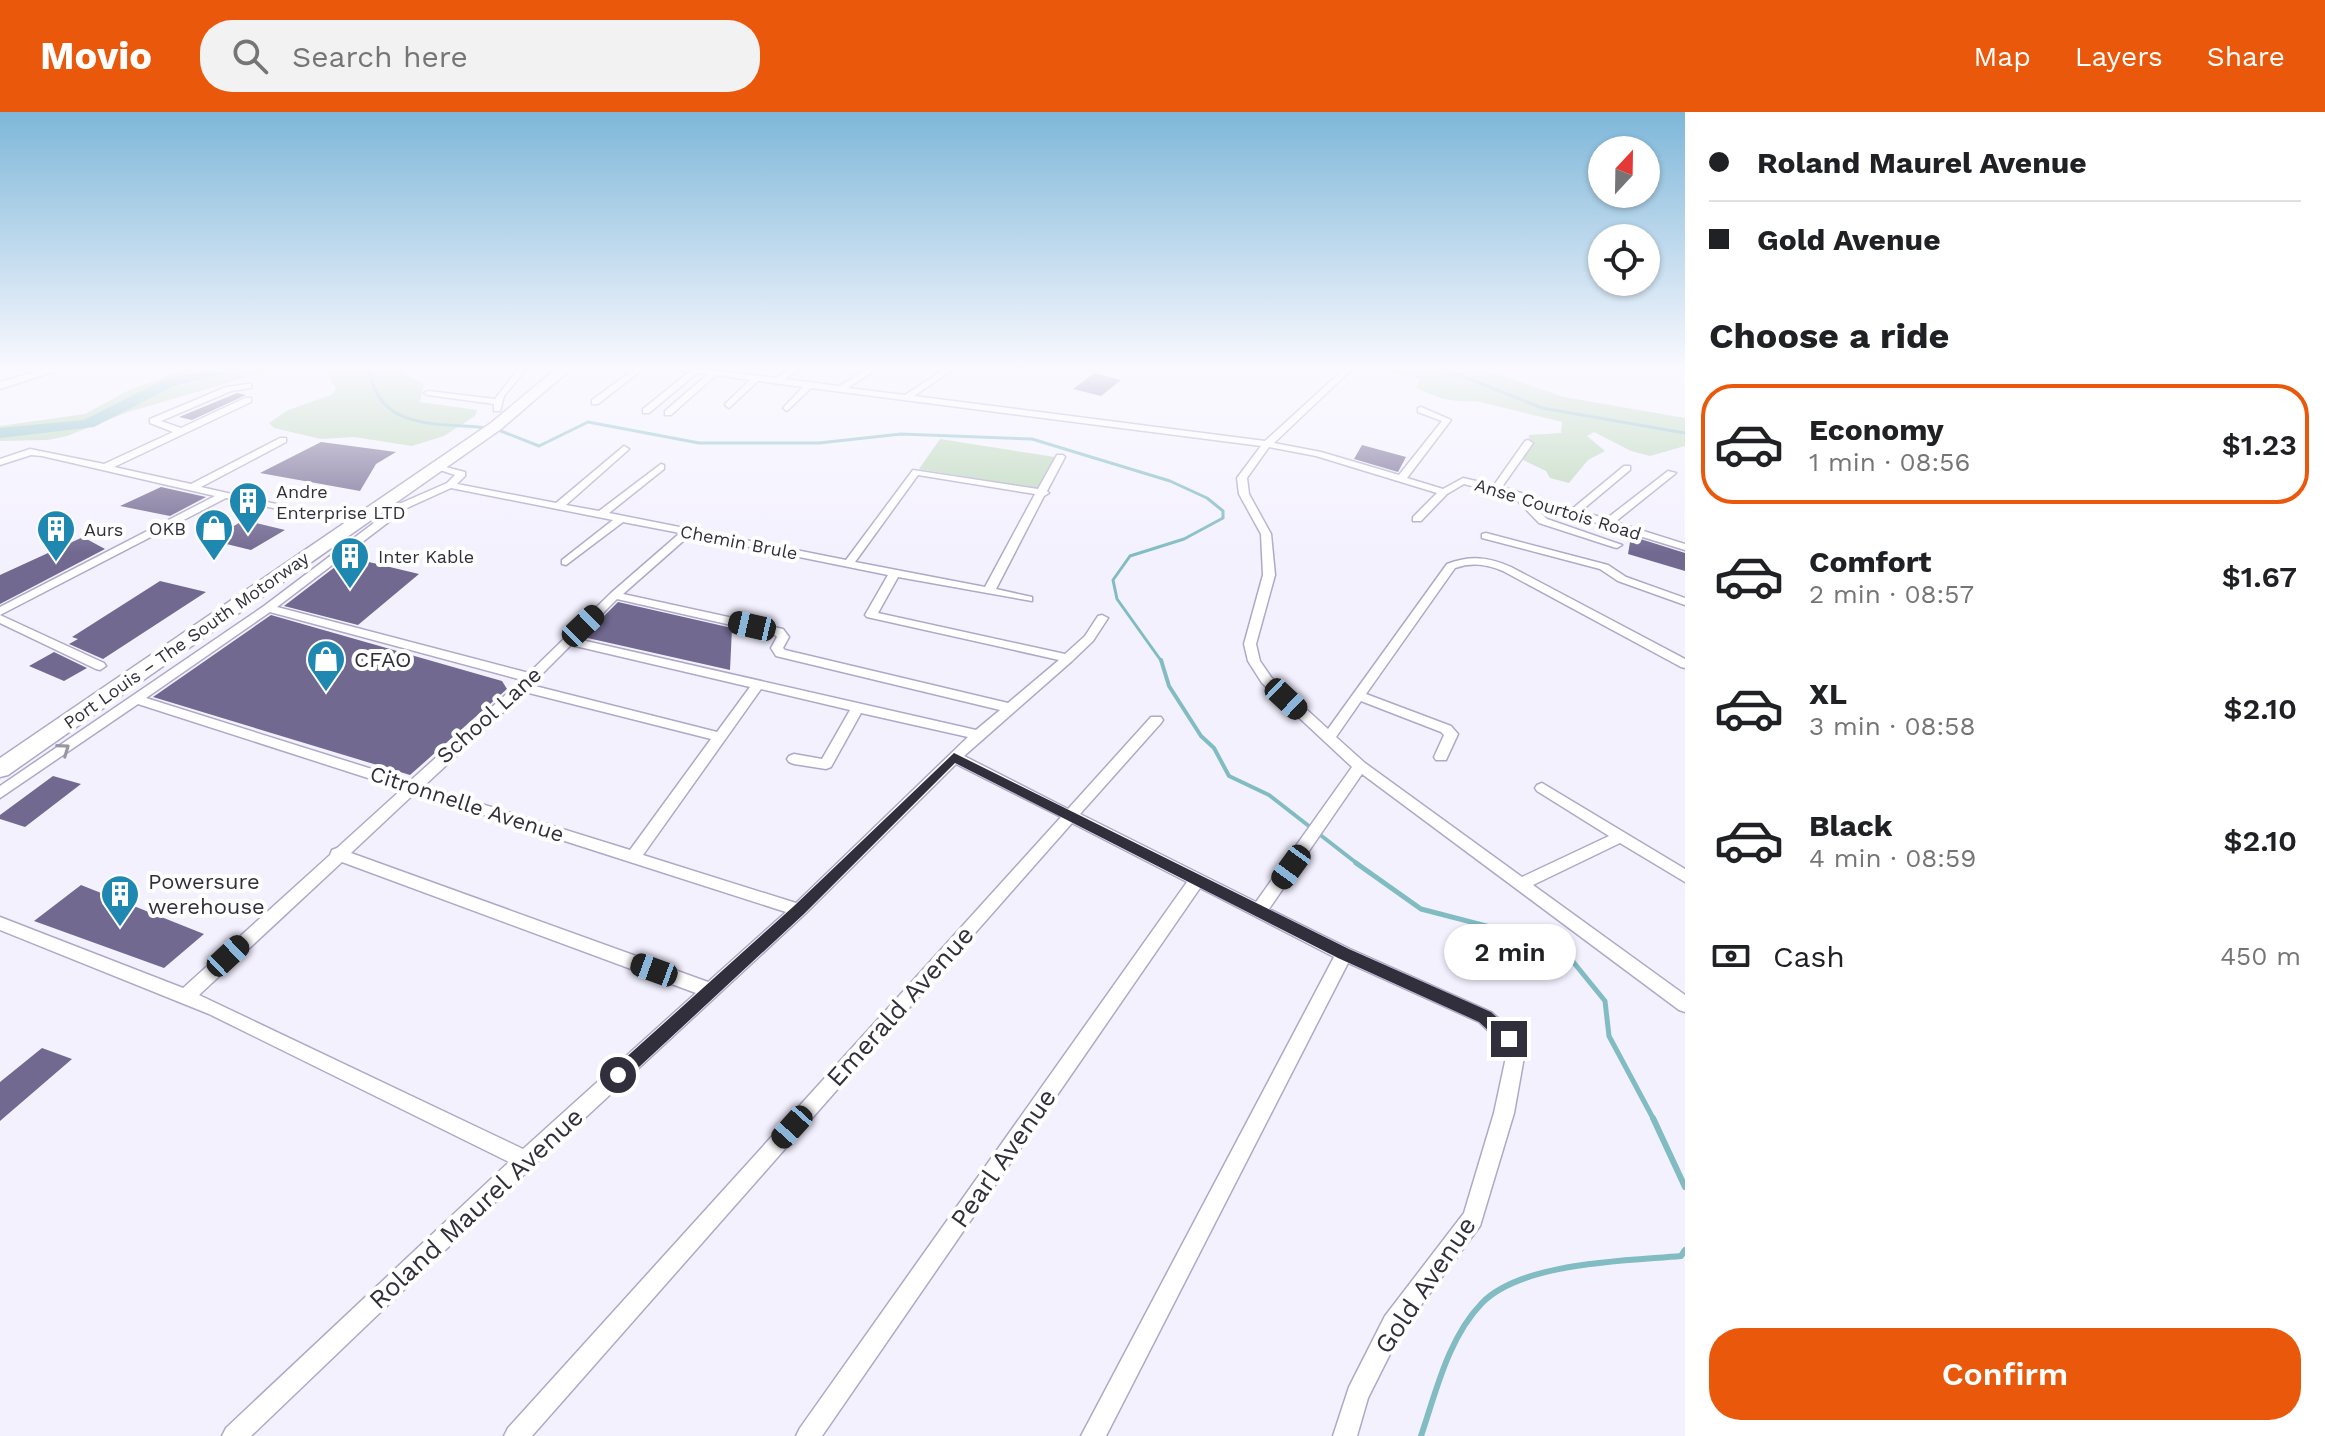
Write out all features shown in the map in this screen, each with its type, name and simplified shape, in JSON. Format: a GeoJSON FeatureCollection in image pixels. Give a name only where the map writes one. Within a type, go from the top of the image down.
{"type":"FeatureCollection","features":[{"type":"Feature","properties":{"kind":"highway","name":"Port Louis – The South Motorway"},"geometry":{"type":"LineString","coordinates":[[0,769],[437,466],[477,430]]}},
{"type":"Feature","properties":{"kind":"highway","name":"Port Louis – The South Motorway"},"geometry":{"type":"LineString","coordinates":[[0,753],[469,437]]}},
{"type":"Feature","properties":{"kind":"street"},"geometry":{"type":"LineString","coordinates":[[176,430],[182,432]]}},
{"type":"Feature","properties":{"kind":"street"},"geometry":{"type":"LineString","coordinates":[[106,467],[187,430]]}},
{"type":"Feature","properties":{"kind":"street","name":"Anse Courtois Road"},"geometry":{"type":"LineString","coordinates":[[1158,430],[1318,454],[1444,492],[1463,481],[1496,488],[1680,545]]}},
{"type":"Feature","properties":{"kind":"street"},"geometry":{"type":"LineString","coordinates":[[1282,430],[1267,444],[1242,478],[1244,494],[1266,534],[1269,575],[1250,644],[1254,661],[1266,680],[1360,766],[1685,1005]]}},
{"type":"Feature","properties":{"kind":"street"},"geometry":{"type":"LineString","coordinates":[[1400,480],[1439,430]]}},
{"type":"Feature","properties":{"kind":"street"},"geometry":{"type":"LineString","coordinates":[[193,487],[283,440]]}},
{"type":"Feature","properties":{"kind":"street"},"geometry":{"type":"LineString","coordinates":[[1496,488],[1528,443]]}},
{"type":"Feature","properties":{"kind":"street"},"geometry":{"type":"LineString","coordinates":[[559,506],[624,449]]}},
{"type":"Feature","properties":{"kind":"street"},"geometry":{"type":"LineString","coordinates":[[0,462],[30,452],[325,518]]}},
{"type":"Feature","properties":{"kind":"street"},"geometry":{"type":"LineString","coordinates":[[989,591],[1044,493],[1060,457]]}},
{"type":"Feature","properties":{"kind":"street"},"geometry":{"type":"LineString","coordinates":[[0,793],[268,608],[403,506],[450,485],[462,474],[437,466]]}},
{"type":"Feature","properties":{"kind":"street"},"geometry":{"type":"LineString","coordinates":[[601,515],[661,467]]}},
{"type":"Feature","properties":{"kind":"street"},"geometry":{"type":"LineString","coordinates":[[1573,513],[1627,468]]}},
{"type":"Feature","properties":{"kind":"street"},"geometry":{"type":"LineString","coordinates":[[848,564],[916,472],[1044,493]]}},
{"type":"Feature","properties":{"kind":"street"},"geometry":{"type":"LineString","coordinates":[[1606,524],[1671,473]]}},
{"type":"Feature","properties":{"kind":"street","name":"Chemin Brule"},"geometry":{"type":"LineString","coordinates":[[450,485],[1028,599]]}},
{"type":"Feature","properties":{"kind":"street"},"geometry":{"type":"LineString","coordinates":[[1417,519],[1444,492]]}},
{"type":"Feature","properties":{"kind":"street"},"geometry":{"type":"LineString","coordinates":[[0,612],[224,495]]}},
{"type":"Feature","properties":{"kind":"street"},"geometry":{"type":"LineString","coordinates":[[1516,495],[1543,521],[1617,545]]}},
{"type":"Feature","properties":{"kind":"street"},"geometry":{"type":"LineString","coordinates":[[566,562],[621,519]]}},
{"type":"Feature","properties":{"kind":"street"},"geometry":{"type":"LineString","coordinates":[[1604,567],[1626,530]]}},
{"type":"Feature","properties":{"kind":"street","name":"School Lane"},"geometry":{"type":"LineString","coordinates":[[185,997],[410,786],[527,682],[615,595],[688,532]]}},
{"type":"Feature","properties":{"kind":"street"},"geometry":{"type":"LineString","coordinates":[[1486,536],[1604,567],[1622,579],[1685,602]]}},
{"type":"Feature","properties":{"kind":"street"},"geometry":{"type":"LineString","coordinates":[[1680,545],[1685,536]]}},
{"type":"Feature","properties":{"kind":"street"},"geometry":{"type":"LineString","coordinates":[[1328,738],[1451,566],[1474,559],[1507,569],[1685,664]]}},
{"type":"Feature","properties":{"kind":"street"},"geometry":{"type":"LineString","coordinates":[[895,573],[871,615],[1068,658]]}},
{"type":"Feature","properties":{"kind":"street"},"geometry":{"type":"LineString","coordinates":[[615,595],[779,632],[783,637],[777,648],[780,653],[1010,708]]}},
{"type":"Feature","properties":{"kind":"street"},"geometry":{"type":"LineString","coordinates":[[268,608],[720,737]]}},
{"type":"Feature","properties":{"kind":"street","name":"Roland Maurel Avenue"},"geometry":{"type":"LineString","coordinates":[[234,1436],[525,1160],[799,910],[977,735],[1068,658],[1096,630],[1102,618]]}},
{"type":"Feature","properties":{"kind":"street"},"geometry":{"type":"LineString","coordinates":[[0,619],[100,666]]}},
{"type":"Feature","properties":{"kind":"street"},"geometry":{"type":"LineString","coordinates":[[568,641],[977,735]]}},
{"type":"Feature","properties":{"kind":"street"},"geometry":{"type":"LineString","coordinates":[[633,857],[758,684]]}},
{"type":"Feature","properties":{"kind":"street"},"geometry":{"type":"LineString","coordinates":[[1360,696],[1446,729],[1451,734],[1441,757]]}},
{"type":"Feature","properties":{"kind":"street","name":"Citronnelle Avenue"},"geometry":{"type":"LineString","coordinates":[[135,699],[799,910]]}},
{"type":"Feature","properties":{"kind":"street"},"geometry":{"type":"LineString","coordinates":[[794,759],[826,764],[858,707]]}},
{"type":"Feature","properties":{"kind":"street","name":"Emerald Avenue"},"geometry":{"type":"LineString","coordinates":[[516,1436],[1156,720]]}},
{"type":"Feature","properties":{"kind":"street","name":"Gold Avenue"},"geometry":{"type":"LineString","coordinates":[[954,757],[1068,818],[1344,954],[1485,1017],[1509,1039],[1515,1057],[1504,1113],[1473,1219],[1393,1324],[1357,1395],[1345,1436]]}},
{"type":"Feature","properties":{"kind":"street"},"geometry":{"type":"LineString","coordinates":[[1259,910],[1360,766]]}},
{"type":"Feature","properties":{"kind":"street"},"geometry":{"type":"LineString","coordinates":[[1542,788],[1685,876]]}},
{"type":"Feature","properties":{"kind":"street"},"geometry":{"type":"LineString","coordinates":[[1521,884],[1620,837]]}},
{"type":"Feature","properties":{"kind":"street"},"geometry":{"type":"LineString","coordinates":[[337,854],[711,991]]}},
{"type":"Feature","properties":{"kind":"street","name":"Pearl Avenue"},"geometry":{"type":"LineString","coordinates":[[808,1436],[1197,880]]}},
{"type":"Feature","properties":{"kind":"street"},"geometry":{"type":"LineString","coordinates":[[0,923],[185,997],[525,1160]]}},
{"type":"Feature","properties":{"kind":"street"},"geometry":{"type":"LineString","coordinates":[[1093,1436],[1344,954]]}},
{"type":"Feature","properties":{"kind":"green space"},"geometry":{"type":"Polygon","coordinates":[[[0,430],[83,430],[48,440],[0,441],[0,430]]]}},
{"type":"Feature","properties":{"kind":"green space"},"geometry":{"type":"Polygon","coordinates":[[[282,430],[454,430],[412,446],[354,437],[321,439],[282,430]]]}},
{"type":"Feature","properties":{"kind":"green space"},"geometry":{"type":"Polygon","coordinates":[[[1561,430],[1685,430],[1685,446],[1650,456],[1631,451],[1594,432],[1587,436],[1605,451],[1588,460],[1569,483],[1550,478],[1546,471],[1517,457],[1529,447],[1529,435],[1561,433],[1561,430]]]}},
{"type":"Feature","properties":{"kind":"green space"},"geometry":{"type":"Polygon","coordinates":[[[940,439],[1055,457],[1039,489],[919,469],[940,439]]]}},
{"type":"Feature","properties":{"kind":"building"},"geometry":{"type":"Polygon","coordinates":[[[321,442],[396,452],[376,464],[360,491],[260,473],[321,442]]]}},
{"type":"Feature","properties":{"kind":"building"},"geometry":{"type":"Polygon","coordinates":[[[1362,445],[1406,457],[1398,472],[1354,459],[1362,445]]]}},
{"type":"Feature","properties":{"kind":"building"},"geometry":{"type":"Polygon","coordinates":[[[161,487],[206,497],[170,516],[120,506],[161,487]]]}},
{"type":"Feature","properties":{"kind":"building","name":"Andre Enterprise LTD"},"geometry":{"type":"Polygon","coordinates":[[[244,520],[285,530],[251,550],[210,540],[244,520]]]}},
{"type":"Feature","properties":{"kind":"building"},"geometry":{"type":"Polygon","coordinates":[[[1631,536],[1685,553],[1685,571],[1628,554],[1631,536]]]}},
{"type":"Feature","properties":{"kind":"building","name":"Aurs"},"geometry":{"type":"Polygon","coordinates":[[[83,537],[105,549],[0,604],[0,575],[83,537]]]}},
{"type":"Feature","properties":{"kind":"building","name":"Inter Kable"},"geometry":{"type":"Polygon","coordinates":[[[348,557],[419,574],[358,625],[284,606],[348,557]]]}},
{"type":"Feature","properties":{"kind":"building"},"geometry":{"type":"Polygon","coordinates":[[[160,581],[206,592],[103,659],[69,644],[78,639],[72,637],[160,581]]]}},
{"type":"Feature","properties":{"kind":"building"},"geometry":{"type":"Polygon","coordinates":[[[618,602],[732,628],[730,670],[583,637],[618,602]]]}},
{"type":"Feature","properties":{"kind":"building","name":"CFAO"},"geometry":{"type":"Polygon","coordinates":[[[271,615],[502,681],[507,689],[410,775],[153,697],[271,615]]]}},
{"type":"Feature","properties":{"kind":"building"},"geometry":{"type":"Polygon","coordinates":[[[54,652],[87,668],[64,681],[29,666],[54,652]]]}},
{"type":"Feature","properties":{"kind":"building"},"geometry":{"type":"Polygon","coordinates":[[[53,776],[81,784],[25,827],[0,819],[0,815],[53,776]]]}},
{"type":"Feature","properties":{"kind":"building","name":"Powersure werehouse"},"geometry":{"type":"Polygon","coordinates":[[[81,885],[204,934],[164,968],[34,921],[81,885]]]}},
{"type":"Feature","properties":{"kind":"building"},"geometry":{"type":"Polygon","coordinates":[[[42,1048],[72,1059],[0,1121],[0,1082],[42,1048]]]}},
{"type":"Feature","properties":{"kind":"waterway"},"geometry":{"type":"LineString","coordinates":[[0,433],[31,430]]}},
{"type":"Feature","properties":{"kind":"waterway"},"geometry":{"type":"LineString","coordinates":[[498,430],[539,446],[572,430]]}},
{"type":"Feature","properties":{"kind":"waterway"},"geometry":{"type":"LineString","coordinates":[[629,430],[699,443],[819,443],[901,434],[1032,439],[1170,481],[1207,498],[1223,511],[1223,518],[1184,539],[1130,556],[1113,580],[1117,599],[1161,661]]}},
{"type":"Feature","properties":{"kind":"waterway"},"geometry":{"type":"LineString","coordinates":[[1667,430],[1685,433]]}},
{"type":"Feature","properties":{"kind":"waterway"},"geometry":{"type":"LineString","coordinates":[[1161,661],[1169,686],[1201,736],[1214,748],[1229,776],[1269,795],[1359,865]]}},
{"type":"Feature","properties":{"kind":"waterway"},"geometry":{"type":"LineString","coordinates":[[1356,863],[1421,909],[1529,937],[1570,958],[1605,1001],[1609,1036],[1653,1119]]}},
{"type":"Feature","properties":{"kind":"waterway"},"geometry":{"type":"LineString","coordinates":[[1653,1119],[1685,1187]]}},
{"type":"Feature","properties":{"kind":"waterway"},"geometry":{"type":"LineString","coordinates":[[1421,1436],[1444,1366],[1460,1332],[1482,1303],[1500,1289],[1548,1271],[1604,1262],[1681,1256],[1685,1250]]}},
{"type":"Feature","properties":{"kind":"place","name":"Andre Enterprise LTD"},"geometry":{"type":"Point","coordinates":[248,535]}},
{"type":"Feature","properties":{"kind":"place","name":"OKB"},"geometry":{"type":"Point","coordinates":[214,562]}},
{"type":"Feature","properties":{"kind":"place","name":"Aurs"},"geometry":{"type":"Point","coordinates":[56,563]}},
{"type":"Feature","properties":{"kind":"place","name":"Inter Kable"},"geometry":{"type":"Point","coordinates":[350,590]}},
{"type":"Feature","properties":{"kind":"place","name":"CFAO"},"geometry":{"type":"Point","coordinates":[326,693]}},
{"type":"Feature","properties":{"kind":"place","name":"Powersure werehouse"},"geometry":{"type":"Point","coordinates":[120,928]}},
{"type":"Feature","properties":{"kind":"route"},"geometry":{"type":"LineString","coordinates":[[618,1075],[799,910],[954,757],[1068,818],[1344,954],[1485,1017],[1509,1039]]}}]}
